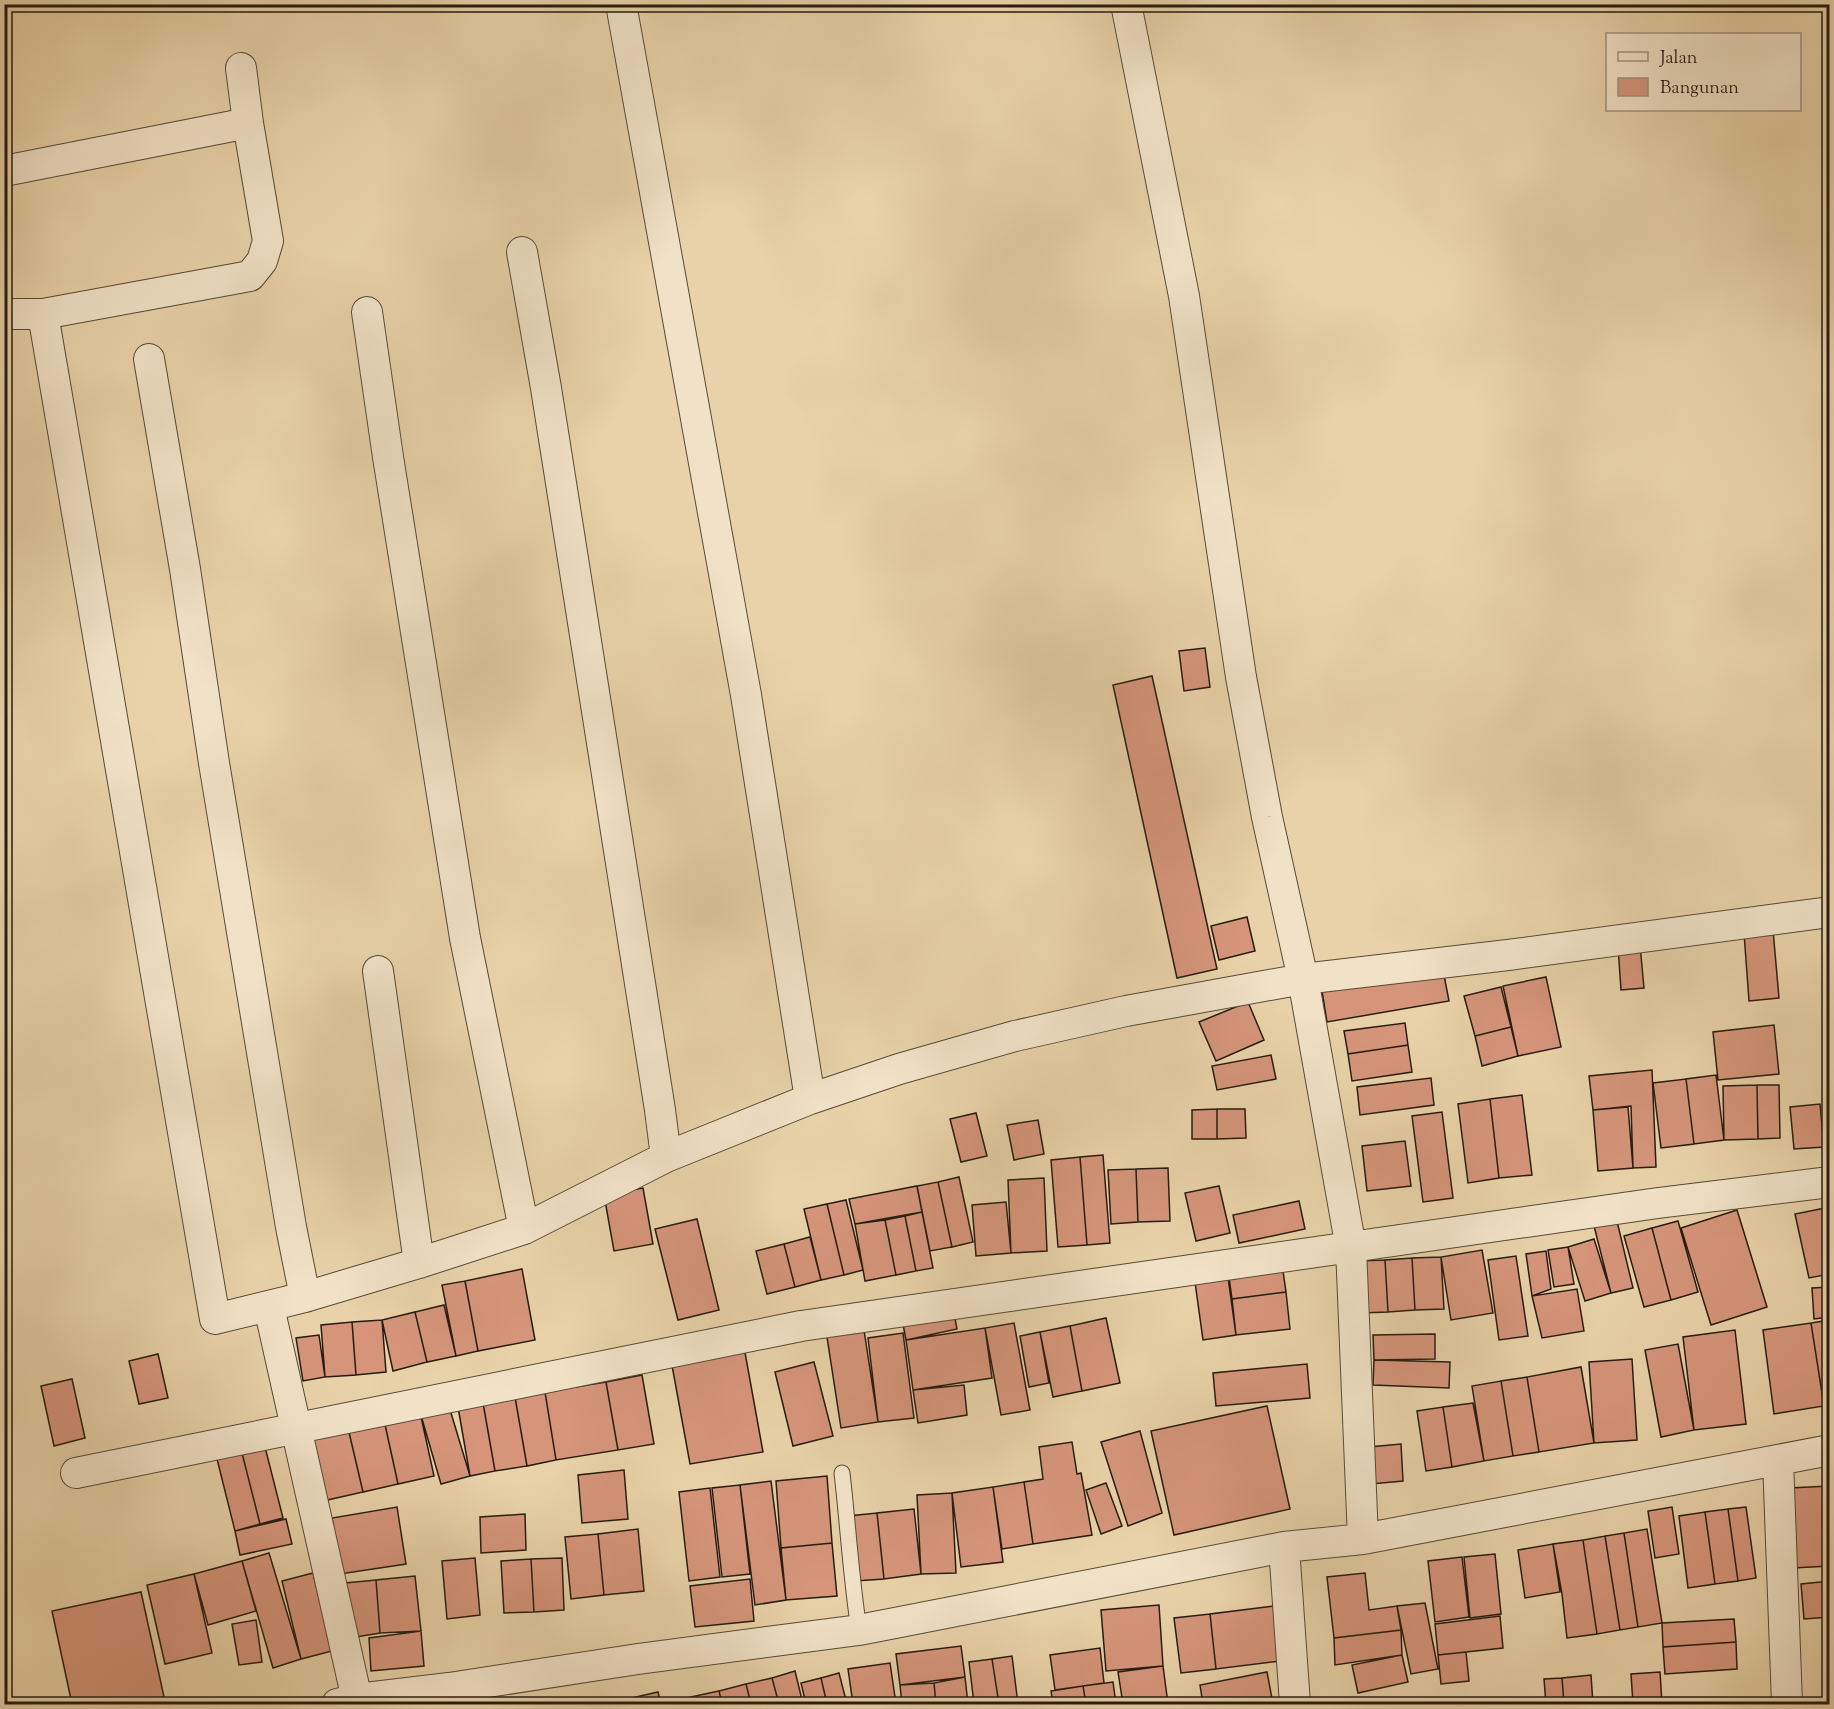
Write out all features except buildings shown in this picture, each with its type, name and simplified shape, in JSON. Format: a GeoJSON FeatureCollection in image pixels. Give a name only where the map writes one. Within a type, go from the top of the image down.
{"type":"FeatureCollection","features":[{"type":"Feature","properties":{"kind":"street"},"geometry":{"type":"LineString","coordinates":[[621,4],[746,695],[810,1099]]}},
{"type":"Feature","properties":{"kind":"street"},"geometry":{"type":"LineString","coordinates":[[1126,4],[1184,296],[1246,700],[1267,817],[1303,979],[1351,1248],[1363,1539]]}},
{"type":"Feature","properties":{"kind":"street"},"geometry":{"type":"LineString","coordinates":[[4,314],[43,314],[250,276],[262,261],[268,241],[241,68]]}},
{"type":"Feature","properties":{"kind":"street"},"geometry":{"type":"LineString","coordinates":[[4,171],[248,123]]}},
{"type":"Feature","properties":{"kind":"street"},"geometry":{"type":"LineString","coordinates":[[522,252],[548,400],[666,1157]]}},
{"type":"Feature","properties":{"kind":"street"},"geometry":{"type":"LineString","coordinates":[[368,312],[390,469],[465,938],[524,1228]]}},
{"type":"Feature","properties":{"kind":"street"},"geometry":{"type":"LineString","coordinates":[[43,314],[215,1319],[305,1297],[419,1263],[524,1228],[666,1157],[810,1099],[899,1069],[1015,1036],[1126,1011],[1303,979],[1508,955],[1830,912]]}},
{"type":"Feature","properties":{"kind":"street"},"geometry":{"type":"LineString","coordinates":[[149,359],[289,1216],[305,1297]]}},
{"type":"Feature","properties":{"kind":"street"},"geometry":{"type":"LineString","coordinates":[[378,971],[419,1263]]}},
{"type":"Feature","properties":{"kind":"street"},"geometry":{"type":"LineString","coordinates":[[76,1473],[801,1326],[1658,1203],[1830,1182]]}},
{"type":"Feature","properties":{"kind":"street"},"geometry":{"type":"LineString","coordinates":[[269,1307],[351,1703],[638,1659],[859,1630],[1284,1547],[1363,1539],[1830,1450]]}},
{"type":"Feature","properties":{"kind":"street"},"geometry":{"type":"LineString","coordinates":[[1778,1460],[1786,1704]]}},
{"type":"Feature","properties":{"kind":"street"},"geometry":{"type":"LineString","coordinates":[[1284,1547],[1295,1704]]}},
{"type":"Feature","properties":{"kind":"lane"},"geometry":{"type":"LineString","coordinates":[[842,1473],[852,1587],[859,1630]]}}]}
